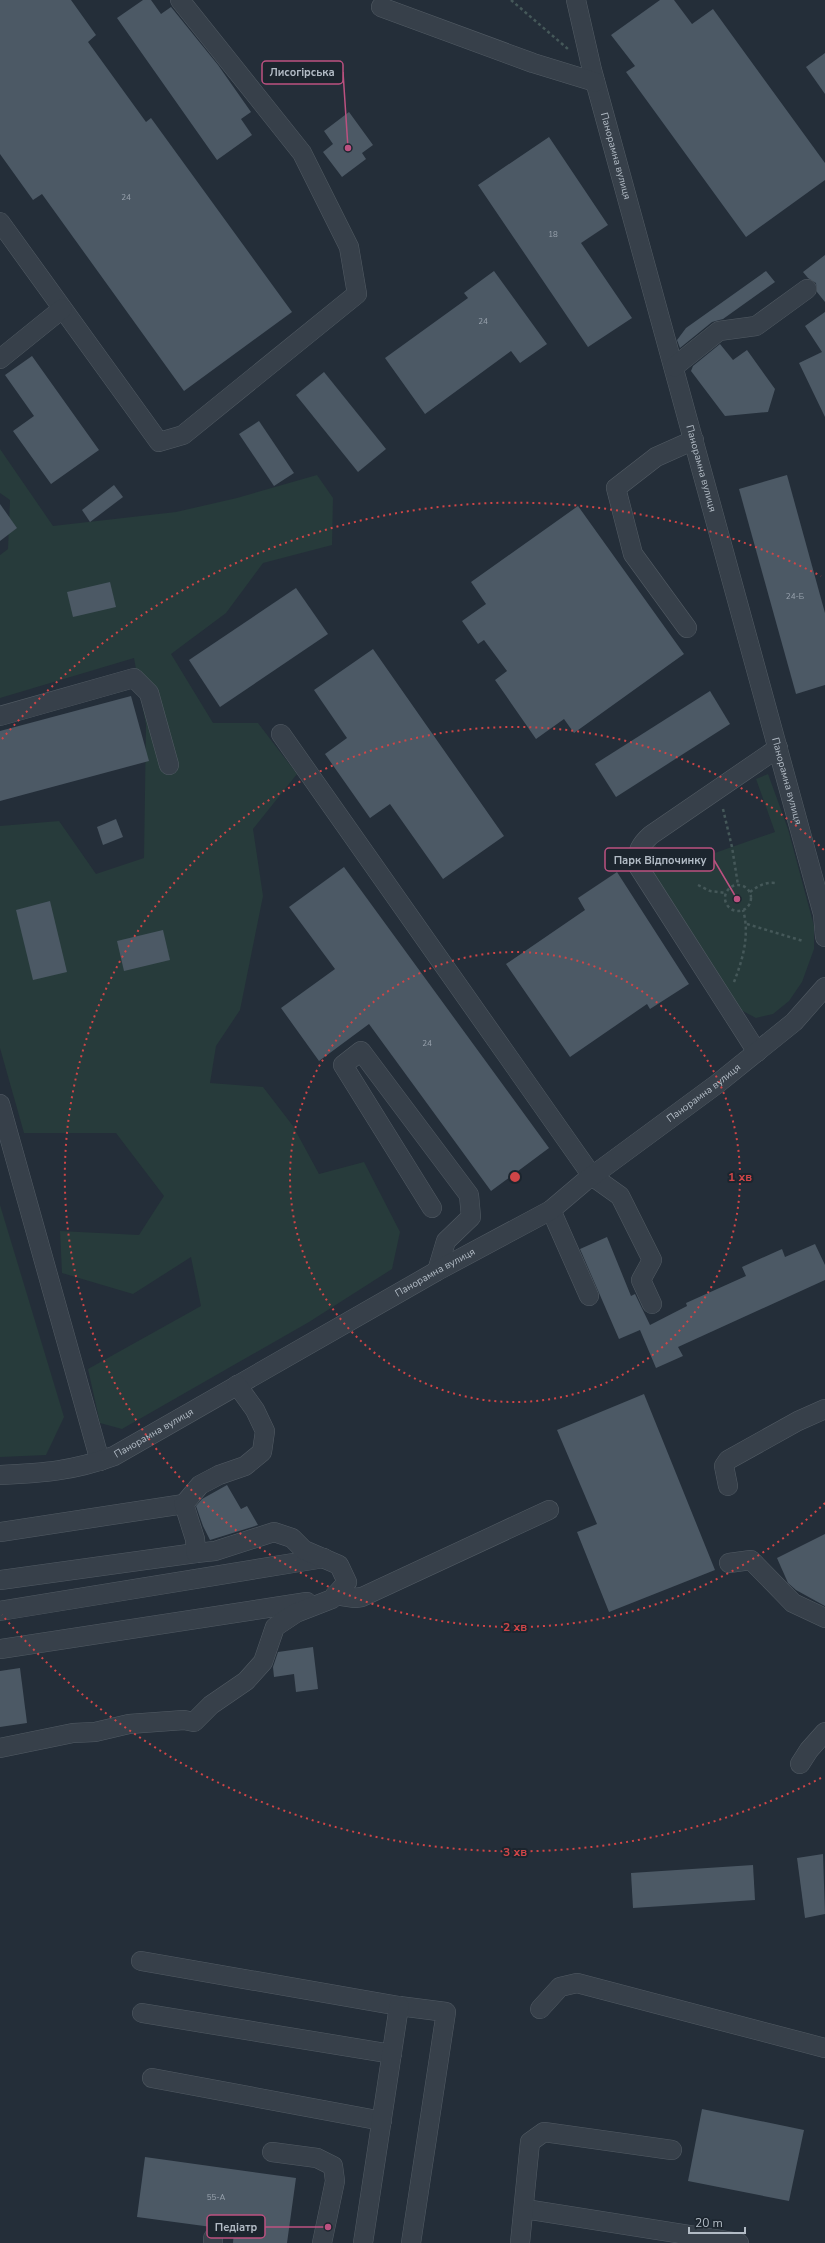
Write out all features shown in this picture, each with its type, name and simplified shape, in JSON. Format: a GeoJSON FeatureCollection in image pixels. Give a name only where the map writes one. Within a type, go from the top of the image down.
{"type":"FeatureCollection","features":[{"type":"Feature","properties":{"kind":"street"},"geometry":{"type":"LineString","coordinates":[[0,222],[159,442],[183,436],[357,294],[349,247],[302,152],[180,0]]}},
{"type":"Feature","properties":{"kind":"street","name":"Панорамна вулиця"},"geometry":{"type":"LineString","coordinates":[[576,0],[596,82],[823,914],[825,937]]}},
{"type":"Feature","properties":{"kind":"street"},"geometry":{"type":"LineString","coordinates":[[381,7],[533,63],[596,82]]}},
{"type":"Feature","properties":{"kind":"street"},"geometry":{"type":"LineString","coordinates":[[674,367],[720,331],[756,326],[806,289]]}},
{"type":"Feature","properties":{"kind":"street"},"geometry":{"type":"LineString","coordinates":[[0,359],[62,309]]}},
{"type":"Feature","properties":{"kind":"street"},"geometry":{"type":"LineString","coordinates":[[687,628],[634,554],[616,488],[656,457],[694,440]]}},
{"type":"Feature","properties":{"kind":"street"},"geometry":{"type":"LineString","coordinates":[[0,716],[134,678],[149,693],[169,765]]}},
{"type":"Feature","properties":{"kind":"street"},"geometry":{"type":"LineString","coordinates":[[281,734],[592,1176],[620,1196],[652,1260],[641,1280],[652,1304]]}},
{"type":"Feature","properties":{"kind":"street"},"geometry":{"type":"LineString","coordinates":[[757,1052],[638,866],[637,857],[638,849],[651,835],[778,748]]}},
{"type":"Feature","properties":{"kind":"street","name":"Панорамна вулиця"},"geometry":{"type":"LineString","coordinates":[[0,1475],[45,1473],[81,1468],[114,1456],[437,1271],[551,1210],[592,1176],[717,1084],[794,1022],[825,987]]}},
{"type":"Feature","properties":{"kind":"street"},"geometry":{"type":"LineString","coordinates":[[432,1208],[343,1065],[361,1051],[469,1195],[471,1217],[446,1241],[437,1271]]}},
{"type":"Feature","properties":{"kind":"street"},"geometry":{"type":"LineString","coordinates":[[0,1104],[100,1461]]}},
{"type":"Feature","properties":{"kind":"street"},"geometry":{"type":"LineString","coordinates":[[551,1210],[589,1296]]}},
{"type":"Feature","properties":{"kind":"street"},"geometry":{"type":"LineString","coordinates":[[0,1532],[184,1504],[200,1485],[219,1475],[245,1466],[262,1452],[265,1431],[255,1410],[237,1385]]}},
{"type":"Feature","properties":{"kind":"street"},"geometry":{"type":"LineString","coordinates":[[728,1486],[724,1466],[728,1460],[798,1421],[825,1409]]}},
{"type":"Feature","properties":{"kind":"street"},"geometry":{"type":"LineString","coordinates":[[184,1504],[195,1539],[196,1553]]}},
{"type":"Feature","properties":{"kind":"street"},"geometry":{"type":"LineString","coordinates":[[0,1649],[333,1597],[362,1597],[549,1510]]}},
{"type":"Feature","properties":{"kind":"street"},"geometry":{"type":"LineString","coordinates":[[0,1580],[215,1551],[274,1532],[292,1538],[304,1550],[339,1564],[347,1582],[333,1597],[296,1613],[275,1627],[263,1662],[246,1681],[211,1705],[194,1722],[184,1720],[129,1724],[0,1748]]}},
{"type":"Feature","properties":{"kind":"street"},"geometry":{"type":"LineString","coordinates":[[0,1611],[324,1558]]}},
{"type":"Feature","properties":{"kind":"street"},"geometry":{"type":"LineString","coordinates":[[729,1562],[751,1560],[793,1603],[825,1618]]}},
{"type":"Feature","properties":{"kind":"street"},"geometry":{"type":"LineString","coordinates":[[800,1764],[809,1750],[825,1732]]}},
{"type":"Feature","properties":{"kind":"street"},"geometry":{"type":"LineString","coordinates":[[141,1962],[399,2006],[446,2012],[411,2243]]}},
{"type":"Feature","properties":{"kind":"street"},"geometry":{"type":"LineString","coordinates":[[540,2009],[560,1987],[577,1983],[825,2048]]}},
{"type":"Feature","properties":{"kind":"street"},"geometry":{"type":"LineString","coordinates":[[363,2243],[399,2006]]}},
{"type":"Feature","properties":{"kind":"street"},"geometry":{"type":"LineString","coordinates":[[142,2013],[392,2054]]}},
{"type":"Feature","properties":{"kind":"street"},"geometry":{"type":"LineString","coordinates":[[152,2078],[382,2120]]}},
{"type":"Feature","properties":{"kind":"street"},"geometry":{"type":"LineString","coordinates":[[520,2243],[525,2209],[530,2142],[544,2132],[672,2150]]}},
{"type":"Feature","properties":{"kind":"street"},"geometry":{"type":"LineString","coordinates":[[272,2152],[318,2158],[333,2166],[335,2181],[322,2243]]}},
{"type":"Feature","properties":{"kind":"street"},"geometry":{"type":"LineString","coordinates":[[525,2209],[739,2243]]}},
{"type":"Feature","properties":{"kind":"path"},"geometry":{"type":"LineString","coordinates":[[511,0],[569,50]]}},
{"type":"Feature","properties":{"kind":"path"},"geometry":{"type":"LineString","coordinates":[[718,789],[732,847],[738,885]]}},
{"type":"Feature","properties":{"kind":"path"},"geometry":{"type":"LineString","coordinates":[[750,892],[769,882],[775,883]]}},
{"type":"Feature","properties":{"kind":"path"},"geometry":{"type":"LineString","coordinates":[[698,885],[710,891],[726,893]]}},
{"type":"Feature","properties":{"kind":"path"},"geometry":{"type":"LineString","coordinates":[[738,885],[745,887],[750,892],[752,899],[749,906],[743,910],[736,911],[729,907],[726,901],[726,893],[731,887],[738,885]]}},
{"type":"Feature","properties":{"kind":"path"},"geometry":{"type":"LineString","coordinates":[[724,1000],[730,994],[742,961],[747,924],[743,910]]}},
{"type":"Feature","properties":{"kind":"path"},"geometry":{"type":"LineString","coordinates":[[747,924],[803,941]]}},
{"type":"Feature","properties":{"kind":"green space"},"geometry":{"type":"Polygon","coordinates":[[[0,449],[53,526],[176,512],[237,498],[317,475],[333,498],[332,545],[263,563],[226,613],[171,654],[213,723],[258,723],[297,774],[253,829],[263,896],[240,1010],[216,1046],[210,1083],[263,1087],[293,1126],[319,1174],[364,1162],[400,1232],[392,1269],[309,1322],[122,1429],[100,1423],[88,1369],[201,1306],[191,1257],[133,1294],[62,1273],[60,1231],[139,1235],[164,1196],[116,1133],[24,1133],[0,1048],[0,826],[59,821],[96,874],[144,858],[146,725],[134,658],[0,698],[0,555],[8,549],[10,500],[0,493],[0,449]]]}},
{"type":"Feature","properties":{"kind":"green space"},"geometry":{"type":"Polygon","coordinates":[[[768,774],[788,829],[814,926],[814,949],[802,982],[789,1001],[773,1014],[756,1018],[739,1009],[646,862],[648,852],[655,845],[671,872],[689,862],[775,832],[756,779],[768,774]]]}},
{"type":"Feature","properties":{"kind":"green space"},"geometry":{"type":"Polygon","coordinates":[[[0,1205],[64,1417],[46,1455],[0,1457],[0,1205]]]}},
{"type":"Feature","properties":{"kind":"building"},"geometry":{"type":"Polygon","coordinates":[[[0,0],[71,0],[96,35],[88,42],[146,122],[151,118],[292,312],[184,391],[42,194],[33,200],[0,154],[0,0]]]}},
{"type":"Feature","properties":{"kind":"building"},"geometry":{"type":"Polygon","coordinates":[[[143,0],[151,0],[161,14],[171,7],[218,65],[251,112],[241,119],[252,135],[217,160],[117,18],[143,0]]]}},
{"type":"Feature","properties":{"kind":"building"},"geometry":{"type":"Polygon","coordinates":[[[660,0],[674,0],[692,24],[713,9],[825,163],[825,180],[746,237],[626,72],[635,66],[611,35],[660,0]]]}},
{"type":"Feature","properties":{"kind":"building"},"geometry":{"type":"Polygon","coordinates":[[[825,53],[825,94],[806,67],[825,53]]]}},
{"type":"Feature","properties":{"kind":"building"},"geometry":{"type":"Polygon","coordinates":[[[349,112],[373,145],[362,153],[366,159],[342,177],[323,152],[333,144],[324,131],[349,112]]]}},
{"type":"Feature","properties":{"kind":"building"},"geometry":{"type":"Polygon","coordinates":[[[549,137],[608,225],[581,243],[632,318],[588,347],[478,185],[549,137]]]}},
{"type":"Feature","properties":{"kind":"building"},"geometry":{"type":"Polygon","coordinates":[[[825,255],[825,302],[817,292],[816,283],[808,278],[803,272],[825,255]]]}},
{"type":"Feature","properties":{"kind":"building"},"geometry":{"type":"Polygon","coordinates":[[[494,271],[547,344],[520,363],[511,351],[425,414],[385,358],[468,298],[464,293],[494,271]]]}},
{"type":"Feature","properties":{"kind":"building"},"geometry":{"type":"Polygon","coordinates":[[[766,271],[775,282],[723,319],[712,322],[680,348],[677,340],[686,328],[766,271]]]}},
{"type":"Feature","properties":{"kind":"building"},"geometry":{"type":"Polygon","coordinates":[[[825,312],[825,417],[799,363],[822,352],[805,326],[825,312]]]}},
{"type":"Feature","properties":{"kind":"building"},"geometry":{"type":"Polygon","coordinates":[[[720,344],[733,360],[747,350],[775,389],[768,412],[725,416],[691,371],[693,366],[720,344]]]}},
{"type":"Feature","properties":{"kind":"building"},"geometry":{"type":"Polygon","coordinates":[[[32,356],[99,450],[51,484],[13,431],[34,416],[5,375],[32,356]]]}},
{"type":"Feature","properties":{"kind":"building"},"geometry":{"type":"Polygon","coordinates":[[[324,372],[386,449],[358,472],[296,395],[324,372]]]}},
{"type":"Feature","properties":{"kind":"building"},"geometry":{"type":"Polygon","coordinates":[[[259,421],[294,473],[274,486],[239,434],[259,421]]]}},
{"type":"Feature","properties":{"kind":"building"},"geometry":{"type":"Polygon","coordinates":[[[787,475],[825,613],[825,685],[796,694],[739,489],[787,475]]]}},
{"type":"Feature","properties":{"kind":"building"},"geometry":{"type":"Polygon","coordinates":[[[114,485],[123,497],[90,522],[82,510],[114,485]]]}},
{"type":"Feature","properties":{"kind":"building"},"geometry":{"type":"Polygon","coordinates":[[[0,504],[17,528],[0,541],[0,504]]]}},
{"type":"Feature","properties":{"kind":"building"},"geometry":{"type":"Polygon","coordinates":[[[578,506],[684,654],[574,733],[564,719],[536,739],[495,680],[507,671],[484,640],[478,644],[462,621],[486,604],[471,582],[578,506]]]}},
{"type":"Feature","properties":{"kind":"building"},"geometry":{"type":"Polygon","coordinates":[[[110,582],[116,607],[73,617],[67,592],[110,582]]]}},
{"type":"Feature","properties":{"kind":"building"},"geometry":{"type":"Polygon","coordinates":[[[296,588],[328,634],[220,707],[189,660],[296,588]]]}},
{"type":"Feature","properties":{"kind":"building"},"geometry":{"type":"Polygon","coordinates":[[[373,649],[504,836],[443,879],[390,804],[370,818],[325,754],[347,738],[314,690],[373,649]]]}},
{"type":"Feature","properties":{"kind":"building"},"geometry":{"type":"Polygon","coordinates":[[[710,691],[730,724],[616,797],[595,764],[710,691]]]}},
{"type":"Feature","properties":{"kind":"building"},"geometry":{"type":"Polygon","coordinates":[[[131,696],[149,761],[0,801],[0,731],[131,696]]]}},
{"type":"Feature","properties":{"kind":"building"},"geometry":{"type":"Polygon","coordinates":[[[116,819],[123,837],[103,845],[97,827],[116,819]]]}},
{"type":"Feature","properties":{"kind":"building"},"geometry":{"type":"Polygon","coordinates":[[[344,867],[549,1148],[491,1191],[369,1024],[319,1061],[281,1008],[335,969],[289,907],[344,867]]]}},
{"type":"Feature","properties":{"kind":"building"},"geometry":{"type":"Polygon","coordinates":[[[617,872],[689,984],[650,1009],[647,1004],[570,1057],[506,964],[585,910],[578,898],[617,872]]]}},
{"type":"Feature","properties":{"kind":"building"},"geometry":{"type":"Polygon","coordinates":[[[50,901],[67,972],[33,980],[16,910],[50,901]]]}},
{"type":"Feature","properties":{"kind":"building"},"geometry":{"type":"Polygon","coordinates":[[[163,930],[170,960],[124,971],[117,941],[163,930]]]}},
{"type":"Feature","properties":{"kind":"building"},"geometry":{"type":"Polygon","coordinates":[[[607,1237],[631,1296],[635,1294],[650,1325],[687,1306],[686,1303],[746,1276],[742,1267],[782,1249],[785,1257],[815,1244],[825,1265],[825,1280],[678,1347],[683,1356],[656,1368],[640,1330],[619,1339],[580,1249],[607,1237]]]}},
{"type":"Feature","properties":{"kind":"building"},"geometry":{"type":"Polygon","coordinates":[[[644,1394],[715,1570],[609,1612],[577,1532],[597,1524],[557,1430],[644,1394]]]}},
{"type":"Feature","properties":{"kind":"building"},"geometry":{"type":"Polygon","coordinates":[[[227,1485],[241,1509],[247,1506],[258,1525],[210,1540],[196,1506],[202,1499],[227,1485]]]}},
{"type":"Feature","properties":{"kind":"building"},"geometry":{"type":"Polygon","coordinates":[[[825,1534],[825,1606],[796,1590],[788,1583],[777,1558],[825,1534]]]}},
{"type":"Feature","properties":{"kind":"building"},"geometry":{"type":"Polygon","coordinates":[[[313,1647],[318,1689],[296,1692],[294,1674],[274,1677],[273,1667],[278,1652],[313,1647]]]}},
{"type":"Feature","properties":{"kind":"building"},"geometry":{"type":"Polygon","coordinates":[[[20,1668],[27,1723],[0,1727],[0,1671],[20,1668]]]}},
{"type":"Feature","properties":{"kind":"building"},"geometry":{"type":"Polygon","coordinates":[[[823,1854],[825,1914],[805,1918],[797,1858],[823,1854]]]}},
{"type":"Feature","properties":{"kind":"building"},"geometry":{"type":"Polygon","coordinates":[[[753,1865],[755,1900],[633,1908],[631,1873],[753,1865]]]}},
{"type":"Feature","properties":{"kind":"building"},"geometry":{"type":"Polygon","coordinates":[[[702,2109],[804,2130],[789,2201],[688,2181],[702,2109]]]}},
{"type":"Feature","properties":{"kind":"building"},"geometry":{"type":"Polygon","coordinates":[[[145,2157],[296,2178],[287,2243],[233,2243],[234,2230],[137,2217],[145,2157]]]}},
{"type":"Feature","properties":{"kind":"place","name":"Лисогірська"},"geometry":{"type":"Point","coordinates":[348,148]}},
{"type":"Feature","properties":{"kind":"place","name":"Парк Відпочинку"},"geometry":{"type":"Point","coordinates":[737,899]}},
{"type":"Feature","properties":{"kind":"place","name":"Педіатр"},"geometry":{"type":"Point","coordinates":[328,2227]}}]}
